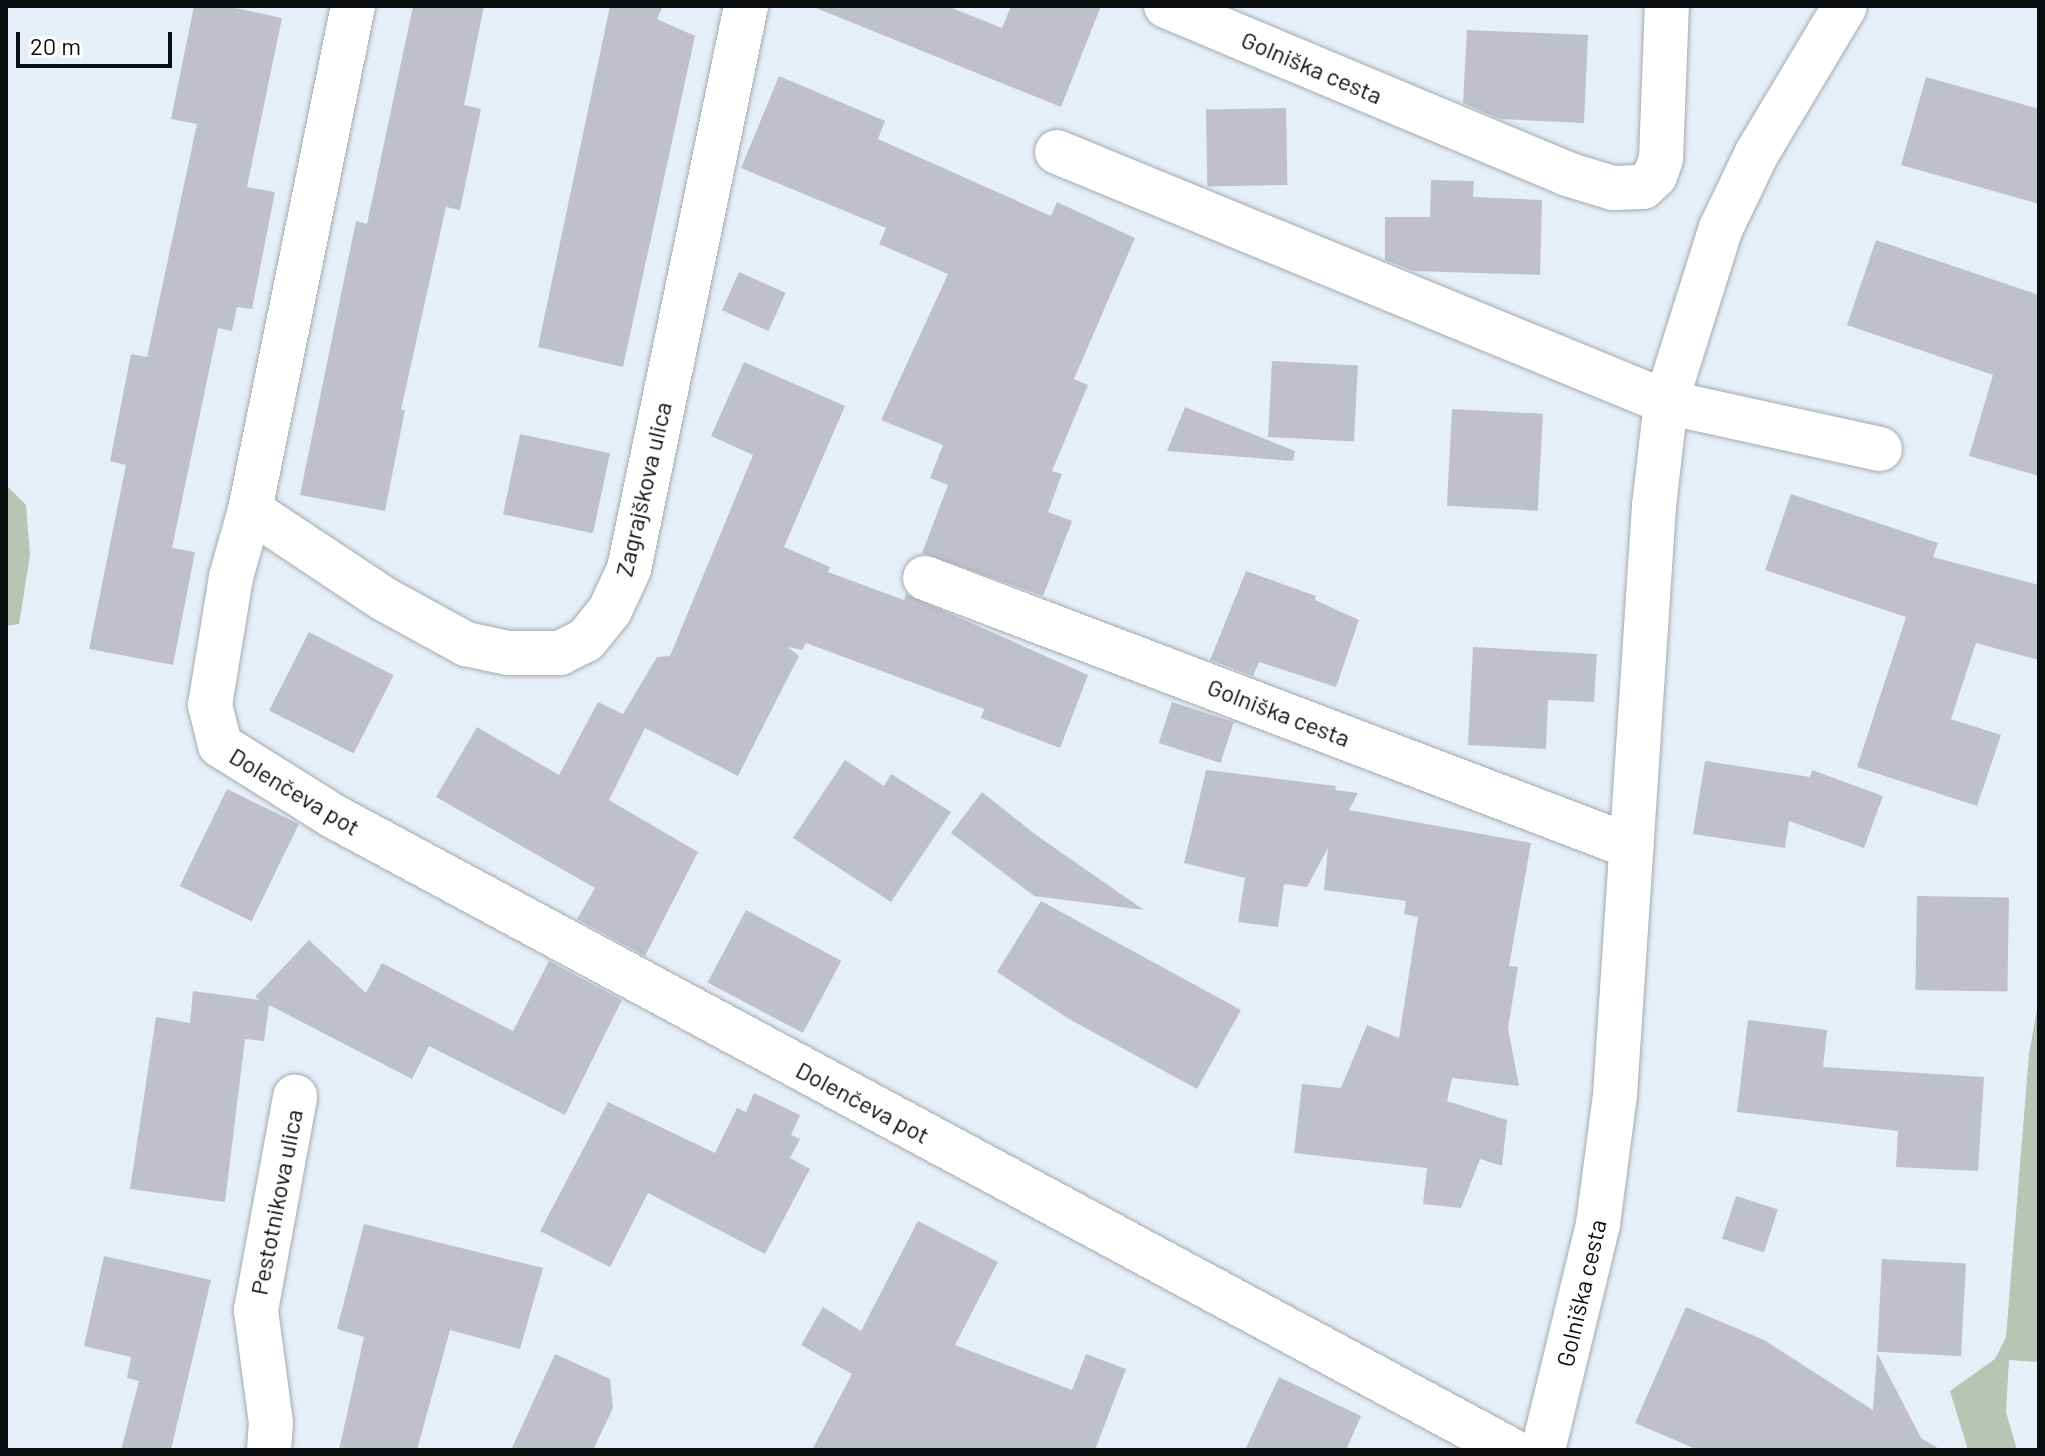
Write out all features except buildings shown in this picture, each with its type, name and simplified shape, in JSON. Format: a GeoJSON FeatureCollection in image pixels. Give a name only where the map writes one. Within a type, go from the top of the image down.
{"type":"FeatureCollection","features":[{"type":"Feature","properties":{"kind":"street"},"geometry":{"type":"LineString","coordinates":[[250,510],[353,6]]}},
{"type":"Feature","properties":{"kind":"street","name":"Zagrajškova ulica"},"geometry":{"type":"LineString","coordinates":[[250,510],[384,599],[466,644],[508,653],[560,653],[586,640],[610,610],[629,569],[746,6]]}},
{"type":"Feature","properties":{"kind":"street","name":"Golniška cesta"},"geometry":{"type":"LineString","coordinates":[[1166,6],[1567,174],[1613,188],[1643,187],[1655,176],[1661,159],[1667,6]]}},
{"type":"Feature","properties":{"kind":"street","name":"Golniška cesta"},"geometry":{"type":"LineString","coordinates":[[1543,1450],[1598,1224],[1625,994],[1654,506],[1666,402],[1721,228],[1757,153],[1845,6]]}},
{"type":"Feature","properties":{"kind":"street"},"geometry":{"type":"LineString","coordinates":[[1057,152],[1666,402],[1880,449]]}},
{"type":"Feature","properties":{"kind":"street","name":"Dolenčeva pot"},"geometry":{"type":"LineString","coordinates":[[250,510],[231,577],[210,705],[220,745],[333,816],[1511,1450]]}},
{"type":"Feature","properties":{"kind":"street","name":"Golniška cesta"},"geometry":{"type":"LineString","coordinates":[[925,578],[1632,847]]}},
{"type":"Feature","properties":{"kind":"street","name":"Pestotnikova ulica"},"geometry":{"type":"LineString","coordinates":[[269,1450],[271,1423],[256,1310],[295,1097]]}},
{"type":"Feature","properties":{"kind":"green space"},"geometry":{"type":"Polygon","coordinates":[[[6,485],[26,505],[30,555],[19,624],[6,626],[6,485]]]}},
{"type":"Feature","properties":{"kind":"green space"},"geometry":{"type":"Polygon","coordinates":[[[2039,998],[2039,1362],[2009,1360],[2006,1412],[2017,1450],[1968,1450],[1950,1391],[1995,1359],[2006,1337],[2029,1054],[2039,998]]]}}]}
